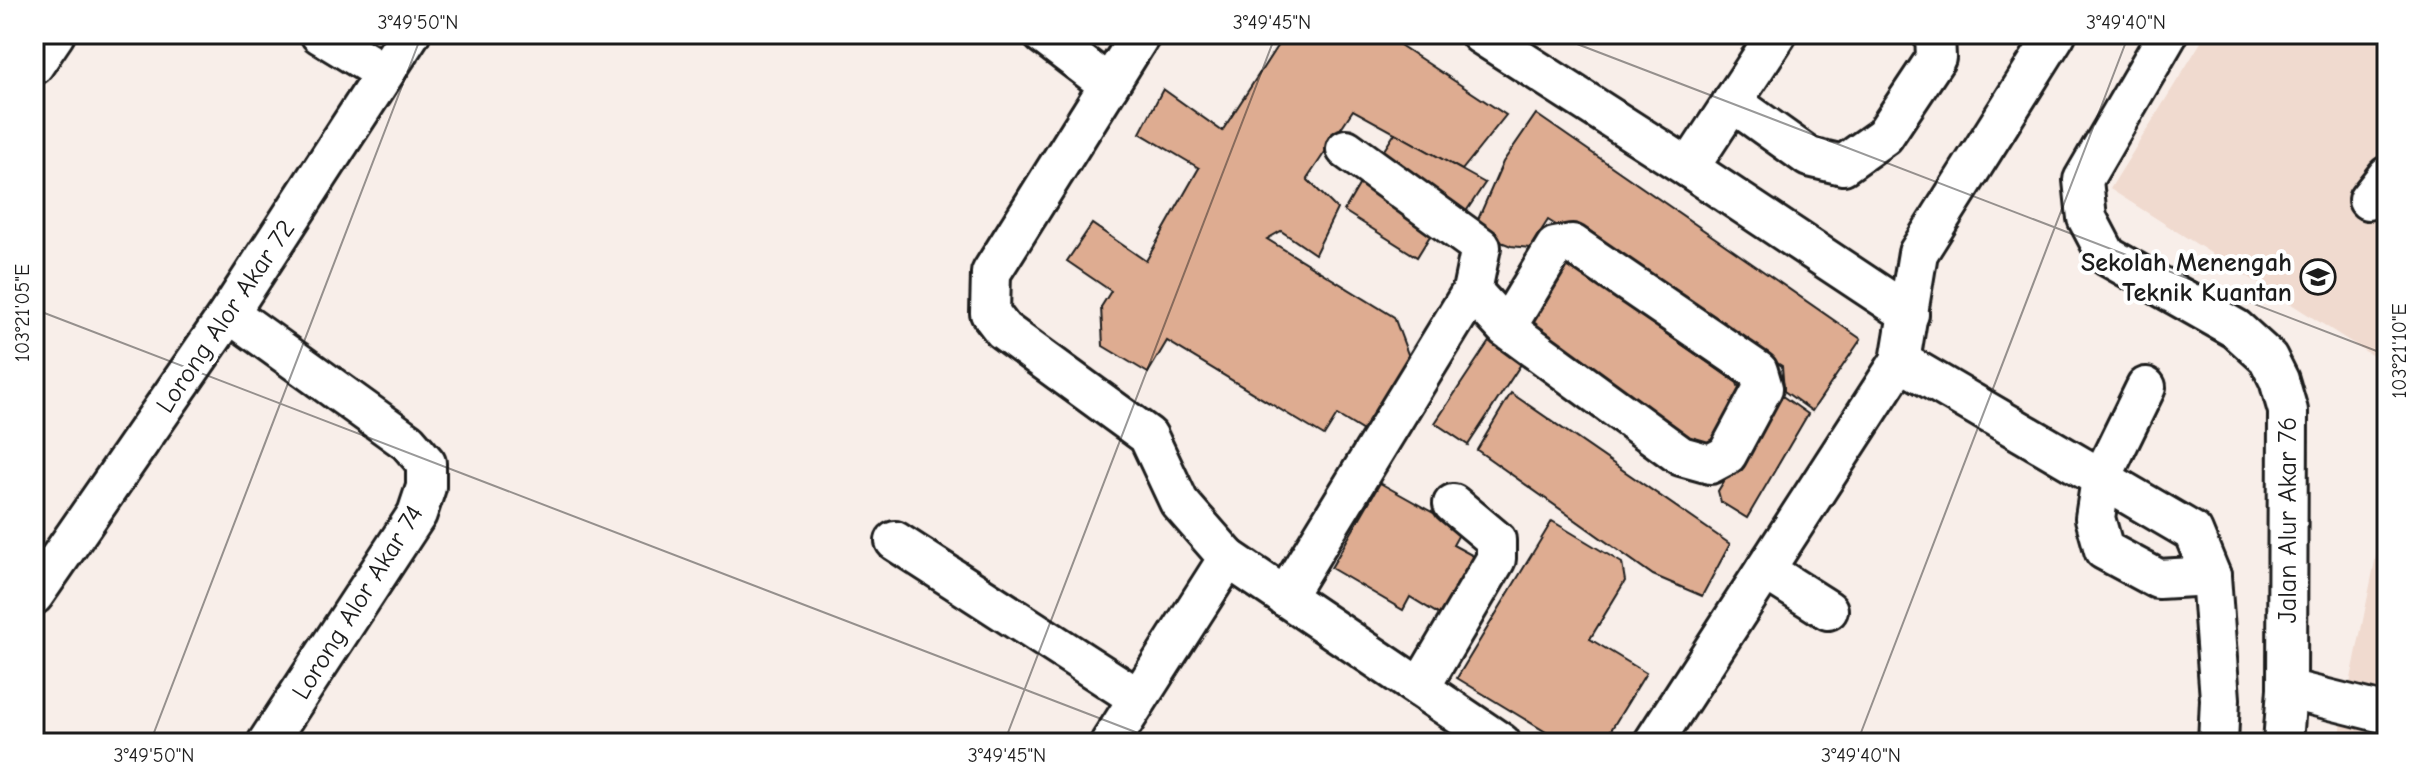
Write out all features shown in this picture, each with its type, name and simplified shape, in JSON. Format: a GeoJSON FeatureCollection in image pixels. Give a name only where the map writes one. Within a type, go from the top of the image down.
{"type":"FeatureCollection","features":[{"type":"Feature","properties":{"kind":"street"},"geometry":{"type":"LineString","coordinates":[[34,65],[55,34]]}},
{"type":"Feature","properties":{"kind":"street"},"geometry":{"type":"LineString","coordinates":[[320,34],[384,73]]}},
{"type":"Feature","properties":{"kind":"street","name":"Lorong Alor Akar 72"},"geometry":{"type":"LineString","coordinates":[[34,595],[229,313],[410,34]]}},
{"type":"Feature","properties":{"kind":"street"},"geometry":{"type":"LineString","coordinates":[[1042,34],[1109,85]]}},
{"type":"Feature","properties":{"kind":"street"},"geometry":{"type":"LineString","coordinates":[[1141,34],[991,273],[990,313],[1003,330],[1148,436],[1179,502],[1228,558],[1501,743]]}},
{"type":"Feature","properties":{"kind":"street"},"geometry":{"type":"LineString","coordinates":[[1480,34],[1909,314]]}},
{"type":"Feature","properties":{"kind":"street"},"geometry":{"type":"LineString","coordinates":[[1689,168],[1777,34]]}},
{"type":"Feature","properties":{"kind":"street"},"geometry":{"type":"LineString","coordinates":[[1732,102],[1809,157],[1843,165],[1884,136],[1936,58],[1935,34]]}},
{"type":"Feature","properties":{"kind":"street"},"geometry":{"type":"LineString","coordinates":[[1653,743],[1900,361],[1918,253],[2056,34]]}},
{"type":"Feature","properties":{"kind":"street","name":"Jalan Alur Akar 76"},"geometry":{"type":"LineString","coordinates":[[2168,34],[2083,180],[2087,218],[2107,256],[2236,329],[2268,358],[2279,380],[2288,411],[2287,689],[2283,743]]}},
{"type":"Feature","properties":{"kind":"street"},"geometry":{"type":"LineString","coordinates":[[1285,597],[1472,291],[1481,247],[1346,149]]}},
{"type":"Feature","properties":{"kind":"street"},"geometry":{"type":"LineString","coordinates":[[1472,291],[1506,328],[1681,456],[1710,464],[1727,455],[1763,388],[1758,371],[1572,244],[1555,247],[1506,328]]}},
{"type":"Feature","properties":{"kind":"street","name":"Lorong Alor Akar 74"},"geometry":{"type":"LineString","coordinates":[[229,313],[408,442],[426,463],[426,487],[417,514],[267,743]]}},
{"type":"Feature","properties":{"kind":"street"},"geometry":{"type":"LineString","coordinates":[[1900,361],[2193,532],[2211,576],[2220,699],[2218,743]]}},
{"type":"Feature","properties":{"kind":"street"},"geometry":{"type":"LineString","coordinates":[[2146,387],[2101,479],[2095,518],[2104,550],[2158,579],[2211,576]]}},
{"type":"Feature","properties":{"kind":"street"},"geometry":{"type":"LineString","coordinates":[[1420,688],[1496,559],[1496,540],[1453,504]]}},
{"type":"Feature","properties":{"kind":"street"},"geometry":{"type":"LineString","coordinates":[[895,541],[1138,698]]}},
{"type":"Feature","properties":{"kind":"street"},"geometry":{"type":"LineString","coordinates":[[1110,743],[1228,558]]}},
{"type":"Feature","properties":{"kind":"street"},"geometry":{"type":"LineString","coordinates":[[1765,570],[1828,610]]}},
{"type":"Feature","properties":{"kind":"street"},"geometry":{"type":"LineString","coordinates":[[2287,689],[2387,714]]}},
{"type":"Feature","properties":{"kind":"shaded area","name":"Sekolah Menengah Teknik Kuantan"},"geometry":{"type":"Polygon","coordinates":[[[2206,34],[2387,34],[2387,365],[2110,189],[2206,34]]]}},
{"type":"Feature","properties":{"kind":"shaded area"},"geometry":{"type":"Polygon","coordinates":[[[2387,502],[2387,743],[2338,743],[2387,502]]]}},
{"type":"Feature","properties":{"kind":"building"},"geometry":{"type":"Polygon","coordinates":[[[1285,34],[1403,34],[1397,43],[1506,115],[1462,170],[1353,110],[1307,179],[1337,209],[1315,254],[1281,231],[1267,239],[1394,317],[1409,357],[1365,432],[1337,415],[1324,436],[1167,341],[1148,373],[1103,346],[1101,307],[1111,291],[1067,261],[1092,224],[1146,261],[1199,168],[1140,133],[1163,89],[1222,131],[1285,34]]]}},
{"type":"Feature","properties":{"kind":"building"},"geometry":{"type":"Polygon","coordinates":[[[1536,114],[1861,339],[1812,411],[1784,391],[1782,366],[1548,220],[1530,248],[1511,246],[1473,231],[1503,162],[1536,114]]]}},
{"type":"Feature","properties":{"kind":"building"},"geometry":{"type":"Polygon","coordinates":[[[1395,133],[1485,183],[1463,216],[1377,161],[1395,133]]]}},
{"type":"Feature","properties":{"kind":"building"},"geometry":{"type":"Polygon","coordinates":[[[1362,180],[1436,226],[1417,257],[1344,211],[1362,180]]]}},
{"type":"Feature","properties":{"kind":"building"},"geometry":{"type":"Polygon","coordinates":[[[1567,264],[1737,383],[1745,404],[1719,446],[1683,438],[1524,326],[1567,264]]]}},
{"type":"Feature","properties":{"kind":"building"},"geometry":{"type":"Polygon","coordinates":[[[1490,340],[1523,361],[1468,445],[1435,423],[1490,340]]]}},
{"type":"Feature","properties":{"kind":"building"},"geometry":{"type":"Polygon","coordinates":[[[1511,393],[1730,544],[1702,596],[1653,575],[1477,450],[1511,393]]]}},
{"type":"Feature","properties":{"kind":"building"},"geometry":{"type":"Polygon","coordinates":[[[1778,393],[1808,414],[1747,518],[1721,502],[1718,491],[1778,393]]]}},
{"type":"Feature","properties":{"kind":"building"},"geometry":{"type":"Polygon","coordinates":[[[1380,483],[1462,529],[1453,545],[1479,559],[1445,618],[1410,597],[1403,610],[1331,568],[1380,483]]]}},
{"type":"Feature","properties":{"kind":"building"},"geometry":{"type":"Polygon","coordinates":[[[1552,521],[1622,563],[1625,581],[1590,639],[1646,673],[1603,743],[1564,743],[1457,678],[1552,521]]]}},
{"type":"Feature","properties":{"kind":"place","name":"Sekolah Menengah Teknik Kuantan"},"geometry":{"type":"Point","coordinates":[2318,277]}}]}
